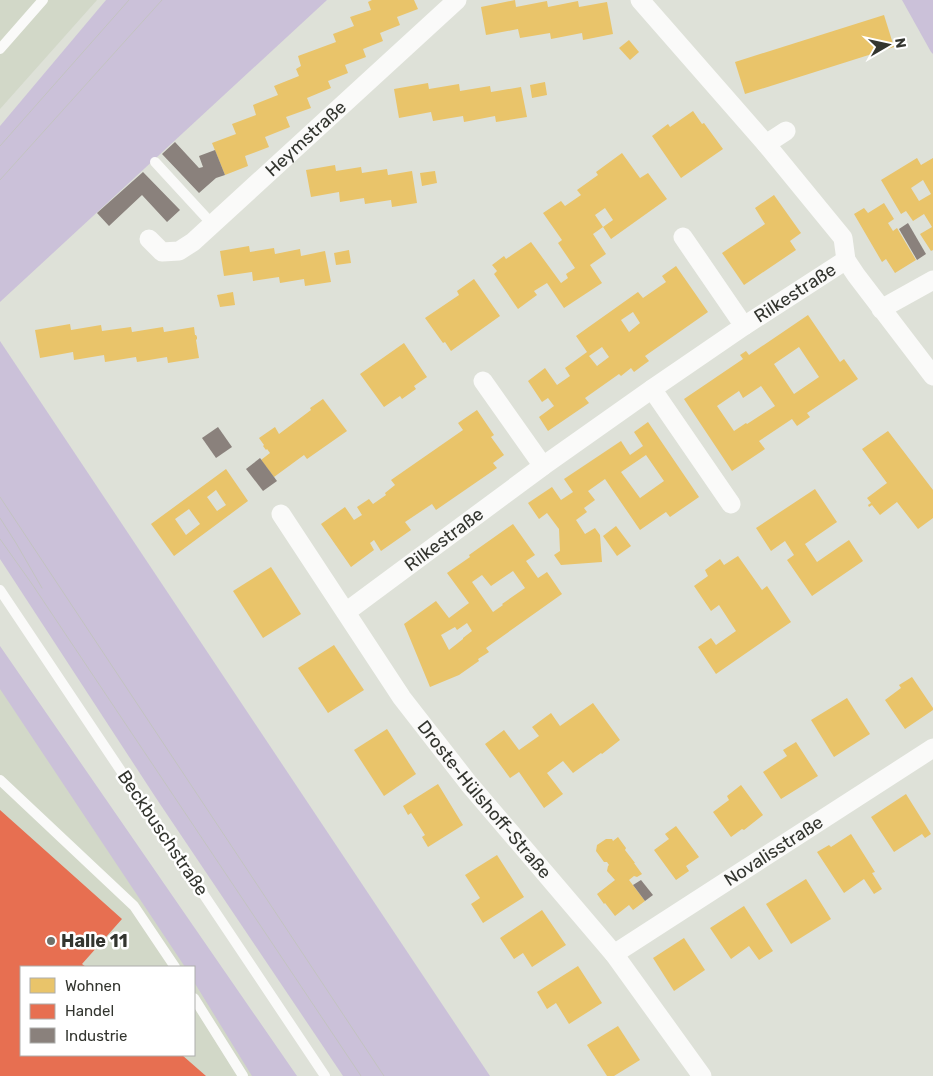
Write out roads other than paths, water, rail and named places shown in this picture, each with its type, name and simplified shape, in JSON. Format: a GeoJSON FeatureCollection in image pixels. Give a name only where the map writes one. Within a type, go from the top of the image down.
{"type":"FeatureCollection","features":[{"type":"Feature","properties":{"kind":"street","name":"Heymstraße"},"geometry":{"type":"LineString","coordinates":[[149,239],[162,252],[179,251],[193,242],[457,0]]}},
{"type":"Feature","properties":{"kind":"street"},"geometry":{"type":"LineString","coordinates":[[640,0],[766,144],[843,238],[846,260],[933,376]]}},
{"type":"Feature","properties":{"kind":"street"},"geometry":{"type":"LineString","coordinates":[[766,144],[786,131]]}},
{"type":"Feature","properties":{"kind":"street","name":"Rilkestraße"},"geometry":{"type":"LineString","coordinates":[[683,237],[744,326]]}},
{"type":"Feature","properties":{"kind":"street","name":"Rilkestraße"},"geometry":{"type":"LineString","coordinates":[[346,612],[543,466],[652,389],[744,326],[846,260]]}},
{"type":"Feature","properties":{"kind":"street"},"geometry":{"type":"LineString","coordinates":[[881,309],[933,280]]}},
{"type":"Feature","properties":{"kind":"street"},"geometry":{"type":"LineString","coordinates":[[484,381],[543,466]]}},
{"type":"Feature","properties":{"kind":"street"},"geometry":{"type":"LineString","coordinates":[[652,389],[731,504]]}},
{"type":"Feature","properties":{"kind":"street","name":"Droste-Hülshoff-Straße"},"geometry":{"type":"LineString","coordinates":[[281,514],[402,698],[469,784],[614,954],[702,1076]]}},
{"type":"Feature","properties":{"kind":"street","name":"Novalisstraße"},"geometry":{"type":"LineString","coordinates":[[614,954],[933,748]]}},
{"type":"Feature","properties":{"kind":"lane"},"geometry":{"type":"LineString","coordinates":[[0,49],[43,0]]}},
{"type":"Feature","properties":{"kind":"lane"},"geometry":{"type":"LineString","coordinates":[[155,162],[213,225]]}},
{"type":"Feature","properties":{"kind":"lane","name":"Beckbuschstraße"},"geometry":{"type":"LineString","coordinates":[[0,590],[325,1076]]}},
{"type":"Feature","properties":{"kind":"lane"},"geometry":{"type":"LineString","coordinates":[[0,780],[134,906],[173,966]]}},
{"type":"Feature","properties":{"kind":"lane"},"geometry":{"type":"LineString","coordinates":[[195,1000],[243,1076]]}},
{"type":"Feature","properties":{"kind":"tram line"},"geometry":{"type":"LineString","coordinates":[[0,146],[129,0]]}},
{"type":"Feature","properties":{"kind":"tram line"},"geometry":{"type":"LineString","coordinates":[[0,180],[162,0]]}},
{"type":"Feature","properties":{"kind":"tram line"},"geometry":{"type":"LineString","coordinates":[[0,497],[384,1076]]}},
{"type":"Feature","properties":{"kind":"tram line"},"geometry":{"type":"LineString","coordinates":[[0,518],[42,588]]}},
{"type":"Feature","properties":{"kind":"tram line"},"geometry":{"type":"LineString","coordinates":[[0,539],[361,1076]]}},
{"type":"Feature","properties":{"kind":"place","name":"Halle 11"},"geometry":{"type":"Point","coordinates":[51,941]}}]}
